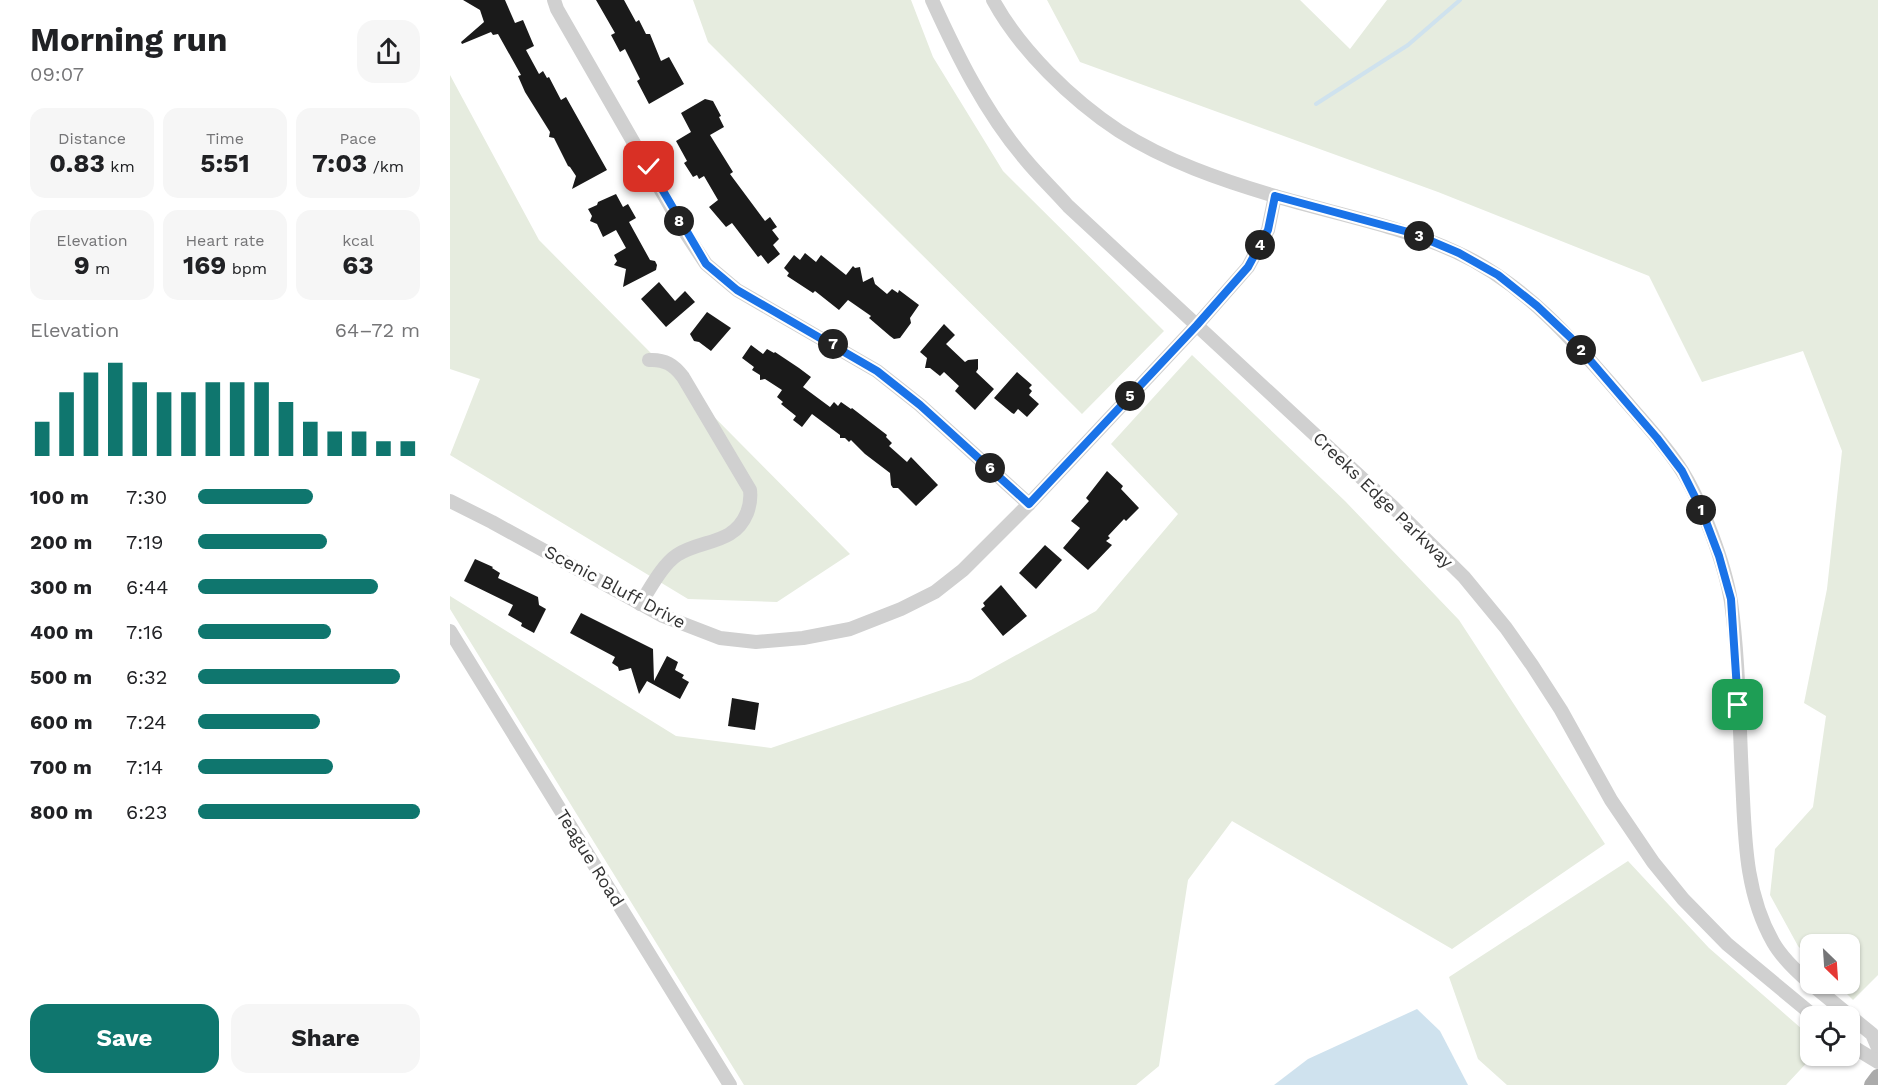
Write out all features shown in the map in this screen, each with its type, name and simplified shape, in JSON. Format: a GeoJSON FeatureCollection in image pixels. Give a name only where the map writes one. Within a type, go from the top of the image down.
{"type":"FeatureCollection","features":[{"type":"Feature","properties":{"kind":"main road"},"geometry":{"type":"LineString","coordinates":[[1872,1085],[1878,1077]]}},
{"type":"Feature","properties":{"kind":"street"},"geometry":{"type":"LineString","coordinates":[[554,0],[557,9],[685,232],[706,264],[737,290],[877,371],[920,405],[1029,504]]}},
{"type":"Feature","properties":{"kind":"street","name":"Creeks Edge Parkway"},"geometry":{"type":"LineString","coordinates":[[932,0],[957,55],[993,116],[1024,158],[1068,206],[1394,508],[1464,577],[1506,628],[1532,666],[1561,710],[1611,800],[1653,862],[1683,899],[1727,944],[1802,1006]]}},
{"type":"Feature","properties":{"kind":"street"},"geometry":{"type":"LineString","coordinates":[[993,0],[1024,46],[1051,75],[1119,131],[1208,174],[1275,196],[1412,233],[1459,253],[1498,275],[1537,306],[1571,338],[1657,438],[1682,471],[1702,511],[1719,556],[1731,599],[1745,843],[1750,886],[1773,942],[1784,958],[1800,973]]}},
{"type":"Feature","properties":{"kind":"street","name":"Scenic Bluff Drive"},"geometry":{"type":"LineString","coordinates":[[450,501],[663,616],[720,638],[756,642],[803,638],[850,629],[901,609],[935,592],[963,570],[1029,504],[1197,325],[1248,267],[1268,230],[1275,196]]}},
{"type":"Feature","properties":{"kind":"street"},"geometry":{"type":"LineString","coordinates":[[640,604],[655,580],[677,555],[730,534],[741,525],[751,497],[750,490],[683,377],[676,368],[661,359],[649,360]]}},
{"type":"Feature","properties":{"kind":"street","name":"Teague Road"},"geometry":{"type":"LineString","coordinates":[[450,632],[730,1085]]}},
{"type":"Feature","properties":{"kind":"street"},"geometry":{"type":"LineString","coordinates":[[1823,994],[1872,1034],[1878,1048]]}},
{"type":"Feature","properties":{"kind":"street"},"geometry":{"type":"LineString","coordinates":[[1860,1051],[1878,1062]]}},
{"type":"Feature","properties":{"kind":"shaded area"},"geometry":{"type":"Polygon","coordinates":[[[693,0],[911,0],[933,57],[1003,171],[1164,331],[1082,414],[708,42],[693,0]]]}},
{"type":"Feature","properties":{"kind":"shaded area"},"geometry":{"type":"Polygon","coordinates":[[[1047,0],[1300,0],[1350,49],[1387,0],[1878,0],[1878,975],[1860,993],[1860,934],[1800,934],[1800,948],[1770,895],[1775,849],[1813,807],[1826,716],[1804,703],[1827,589],[1842,451],[1803,351],[1702,382],[1649,276],[1438,192],[1080,62],[1047,0]]]}},
{"type":"Feature","properties":{"kind":"shaded area"},"geometry":{"type":"Polygon","coordinates":[[[450,75],[539,240],[850,554],[777,602],[688,599],[450,455],[480,379],[450,369],[450,75]]]}},
{"type":"Feature","properties":{"kind":"shaded area"},"geometry":{"type":"Polygon","coordinates":[[[1192,355],[1345,501],[1459,620],[1605,844],[1452,949],[1232,821],[1188,880],[1159,1066],[1136,1085],[744,1085],[450,609],[450,596],[676,736],[771,748],[971,680],[1096,611],[1178,514],[1111,444],[1192,355]]]}},
{"type":"Feature","properties":{"kind":"shaded area"},"geometry":{"type":"Polygon","coordinates":[[[1628,861],[1709,948],[1800,1027],[1800,1066],[1804,1066],[1786,1085],[1507,1085],[1478,1059],[1449,977],[1628,861]]]}},
{"type":"Feature","properties":{"kind":"shaded area"},"geometry":{"type":"Polygon","coordinates":[[[1847,994],[1859,994],[1853,1000],[1847,994]]]}},
{"type":"Feature","properties":{"kind":"water"},"geometry":{"type":"Polygon","coordinates":[[[1417,1009],[1440,1031],[1468,1085],[1274,1085],[1308,1059],[1417,1009]]]}},
{"type":"Feature","properties":{"kind":"building"},"geometry":{"type":"Polygon","coordinates":[[[463,0],[505,0],[515,23],[523,20],[534,46],[526,50],[539,74],[543,71],[547,78],[549,77],[561,100],[566,97],[607,170],[572,189],[576,176],[568,166],[554,138],[549,137],[550,132],[525,92],[518,76],[521,75],[498,34],[493,35],[491,32],[462,44],[461,42],[484,22],[480,10],[463,0]]]}},
{"type":"Feature","properties":{"kind":"building"},"geometry":{"type":"Polygon","coordinates":[[[596,0],[624,0],[636,22],[639,20],[646,34],[650,34],[661,61],[669,57],[684,84],[649,104],[625,49],[620,52],[611,35],[615,33],[596,0]]]}},
{"type":"Feature","properties":{"kind":"building"},"geometry":{"type":"Polygon","coordinates":[[[705,99],[713,101],[721,116],[719,117],[724,127],[710,135],[733,172],[730,174],[765,221],[770,217],[777,227],[772,230],[779,239],[773,245],[780,254],[768,264],[761,255],[758,257],[732,223],[726,227],[709,207],[718,200],[704,176],[699,179],[697,175],[693,177],[684,163],[687,161],[676,141],[691,132],[681,113],[705,99]]]}},
{"type":"Feature","properties":{"kind":"building"},"geometry":{"type":"Polygon","coordinates":[[[616,194],[623,207],[628,204],[636,218],[629,222],[650,260],[655,261],[657,265],[656,270],[623,287],[626,269],[614,265],[617,261],[614,255],[626,248],[616,230],[603,237],[597,224],[590,221],[592,216],[588,209],[616,194]]]}},
{"type":"Feature","properties":{"kind":"building"},"geometry":{"type":"Polygon","coordinates":[[[805,253],[816,262],[821,255],[846,275],[853,266],[860,267],[863,282],[873,277],[875,284],[887,294],[892,289],[898,293],[899,290],[919,305],[910,318],[911,323],[900,338],[894,339],[869,318],[871,316],[848,300],[839,310],[815,291],[813,293],[787,276],[789,273],[784,268],[794,255],[800,260],[805,253]]]}},
{"type":"Feature","properties":{"kind":"building"},"geometry":{"type":"Polygon","coordinates":[[[659,282],[675,301],[685,291],[695,302],[666,327],[641,299],[659,282]]]}},
{"type":"Feature","properties":{"kind":"building"},"geometry":{"type":"Polygon","coordinates":[[[707,312],[731,328],[711,351],[694,341],[690,334],[707,312]]]}},
{"type":"Feature","properties":{"kind":"building"},"geometry":{"type":"Polygon","coordinates":[[[944,324],[955,335],[946,344],[965,362],[978,359],[976,372],[994,389],[975,410],[955,391],[959,386],[944,372],[940,376],[930,368],[925,368],[927,358],[920,352],[944,324]]]}},
{"type":"Feature","properties":{"kind":"building"},"geometry":{"type":"Polygon","coordinates":[[[751,345],[763,354],[767,349],[775,352],[799,368],[811,377],[803,387],[830,407],[834,402],[838,406],[841,402],[852,408],[887,435],[886,437],[892,443],[889,446],[907,462],[911,457],[938,485],[916,506],[898,488],[893,488],[890,473],[851,440],[849,442],[845,438],[840,438],[840,435],[812,414],[802,427],[793,420],[796,416],[781,404],[783,402],[777,397],[782,390],[765,379],[760,380],[760,375],[752,370],[754,367],[742,358],[751,345]]]}},
{"type":"Feature","properties":{"kind":"building"},"geometry":{"type":"Polygon","coordinates":[[[1017,372],[1032,385],[1029,388],[1032,391],[1029,395],[1039,404],[1027,417],[1018,409],[1014,414],[1012,413],[994,398],[1017,372]]]}},
{"type":"Feature","properties":{"kind":"building"},"geometry":{"type":"Polygon","coordinates":[[[1107,471],[1123,486],[1121,489],[1139,508],[1126,521],[1124,519],[1108,536],[1110,538],[1106,541],[1112,545],[1088,570],[1063,548],[1080,528],[1071,521],[1089,501],[1086,498],[1107,471]]]}},
{"type":"Feature","properties":{"kind":"building"},"geometry":{"type":"Polygon","coordinates":[[[1045,545],[1062,560],[1036,589],[1019,573],[1045,545]]]}},
{"type":"Feature","properties":{"kind":"building"},"geometry":{"type":"Polygon","coordinates":[[[475,559],[493,567],[500,573],[498,578],[538,597],[539,605],[546,609],[534,633],[508,615],[513,605],[464,581],[475,559]]]}},
{"type":"Feature","properties":{"kind":"building"},"geometry":{"type":"Polygon","coordinates":[[[1001,585],[1027,616],[1003,636],[981,609],[985,606],[983,603],[1001,585]]]}},
{"type":"Feature","properties":{"kind":"building"},"geometry":{"type":"Polygon","coordinates":[[[581,613],[653,649],[654,681],[667,656],[678,662],[675,670],[684,675],[682,678],[689,682],[680,699],[647,681],[639,694],[631,668],[619,671],[618,667],[612,663],[615,657],[570,633],[581,613]]]}},
{"type":"Feature","properties":{"kind":"building"},"geometry":{"type":"Polygon","coordinates":[[[732,698],[759,703],[755,730],[728,726],[732,698]]]}},
{"type":"Feature","properties":{"kind":"waterway"},"geometry":{"type":"LineString","coordinates":[[1316,104],[1408,45],[1460,0]]}},
{"type":"Feature","properties":{"kind":"route"},"geometry":{"type":"LineString","coordinates":[[649,167],[685,232],[706,264],[737,290],[877,371],[920,405],[1029,504],[1197,325],[1248,267],[1268,230],[1275,196],[1412,233],[1459,253],[1498,275],[1537,306],[1571,338],[1657,438],[1682,471],[1702,511],[1719,556],[1731,599],[1738,705]]}}]}
